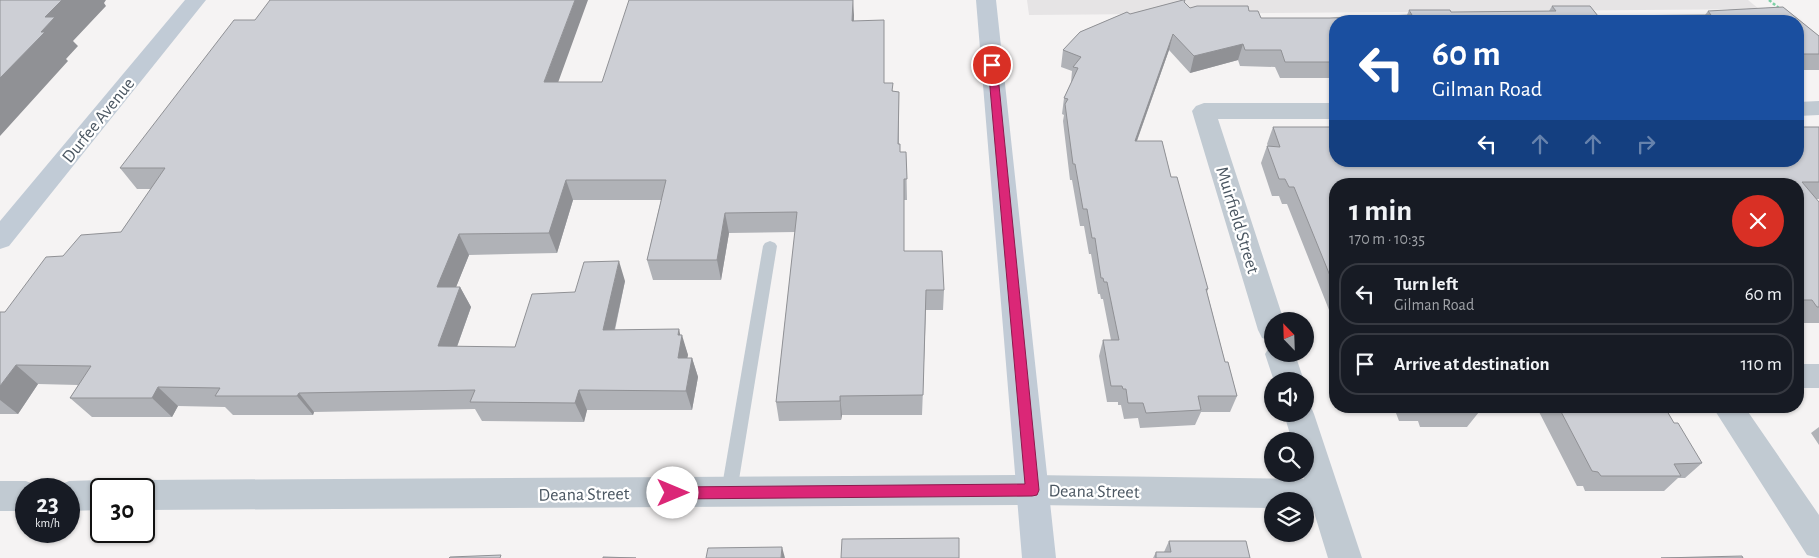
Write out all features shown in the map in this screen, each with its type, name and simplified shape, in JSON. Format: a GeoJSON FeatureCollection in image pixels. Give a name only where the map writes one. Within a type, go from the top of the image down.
{"type":"FeatureCollection","features":[{"type":"Feature","properties":{"kind":"street","name":"Durfee Avenue"},"geometry":{"type":"LineString","coordinates":[[1,236],[196,0]]}},
{"type":"Feature","properties":{"kind":"street"},"geometry":{"type":"LineString","coordinates":[[986,0],[1039,558]]}},
{"type":"Feature","properties":{"kind":"street"},"geometry":{"type":"LineString","coordinates":[[1804,109],[1819,108]]}},
{"type":"Feature","properties":{"kind":"street","name":"Muirfield Street"},"geometry":{"type":"LineString","coordinates":[[1266,312],[1204,111],[1329,111]]}},
{"type":"Feature","properties":{"kind":"street"},"geometry":{"type":"LineString","coordinates":[[1804,376],[1819,376]]}},
{"type":"Feature","properties":{"kind":"street"},"geometry":{"type":"LineString","coordinates":[[1732,413],[1819,544]]}},
{"type":"Feature","properties":{"kind":"street"},"geometry":{"type":"LineString","coordinates":[[1302,422],[1344,558]]}},
{"type":"Feature","properties":{"kind":"street","name":"Deana Street"},"geometry":{"type":"LineString","coordinates":[[155,495],[1032,490],[1324,494]]}},
{"type":"Feature","properties":{"kind":"street"},"geometry":{"type":"LineString","coordinates":[[0,496],[15,496]]}},
{"type":"Feature","properties":{"kind":"lane"},"geometry":{"type":"LineString","coordinates":[[729,492],[770,246]]}},
{"type":"Feature","properties":{"kind":"path"},"geometry":{"type":"LineString","coordinates":[[1769,0],[1786,15]]}},
{"type":"Feature","properties":{"kind":"shaded area"},"geometry":{"type":"Polygon","coordinates":[[[1027,0],[1748,0],[1759,9],[1029,15],[1027,0]]]}},
{"type":"Feature","properties":{"kind":"building"},"geometry":{"type":"Polygon","coordinates":[[[0,0],[62,0],[45,17],[55,17],[41,32],[45,32],[0,78],[0,0]]]}},
{"type":"Feature","properties":{"kind":"building"},"geometry":{"type":"Polygon","coordinates":[[[270,0],[575,0],[544,82],[602,82],[629,0],[853,0],[852,21],[884,20],[884,83],[893,83],[892,91],[899,92],[898,144],[900,144],[900,152],[906,152],[907,179],[904,179],[904,251],[942,251],[944,290],[926,290],[923,395],[840,396],[840,401],[776,402],[797,212],[725,213],[717,260],[647,260],[666,180],[566,180],[549,233],[459,234],[437,287],[460,287],[438,346],[515,347],[532,294],[575,292],[584,262],[619,261],[603,330],[679,329],[678,335],[682,335],[678,358],[692,358],[686,391],[579,390],[575,403],[470,402],[475,390],[299,393],[297,396],[215,396],[220,388],[158,387],[152,398],[70,398],[91,366],[16,365],[0,386],[0,312],[5,312],[46,257],[63,256],[81,235],[121,232],[165,168],[120,168],[234,20],[255,20],[270,0]]]}},
{"type":"Feature","properties":{"kind":"building"},"geometry":{"type":"Polygon","coordinates":[[[1185,0],[1184,2],[1190,8],[1197,6],[1248,6],[1249,11],[1258,11],[1261,18],[1329,18],[1329,62],[1285,62],[1281,50],[1245,50],[1243,44],[1194,56],[1173,34],[1135,141],[1162,141],[1171,177],[1177,177],[1208,289],[1206,289],[1225,362],[1228,362],[1237,396],[1198,396],[1201,410],[1146,413],[1143,403],[1128,403],[1126,389],[1123,389],[1122,386],[1111,386],[1103,340],[1119,340],[1107,282],[1104,282],[1103,278],[1101,278],[1095,238],[1092,238],[1087,209],[1083,209],[1075,164],[1073,164],[1065,104],[1068,99],[1064,98],[1078,68],[1073,67],[1081,57],[1063,50],[1080,32],[1127,12],[1130,14],[1185,0]]]}},
{"type":"Feature","properties":{"kind":"building"},"geometry":{"type":"Polygon","coordinates":[[[1552,6],[1590,6],[1597,15],[1412,15],[1409,10],[1450,10],[1451,12],[1556,11],[1552,6]]]}},
{"type":"Feature","properties":{"kind":"building"},"geometry":{"type":"Polygon","coordinates":[[[1783,7],[1793,15],[1711,15],[1708,11],[1783,7]]]}},
{"type":"Feature","properties":{"kind":"building"},"geometry":{"type":"Polygon","coordinates":[[[1804,24],[1819,36],[1819,54],[1804,54],[1804,24]]]}},
{"type":"Feature","properties":{"kind":"building"},"geometry":{"type":"Polygon","coordinates":[[[1273,127],[1329,127],[1329,167],[1804,167],[1804,127],[1819,127],[1819,182],[1804,182],[1804,178],[1329,178],[1329,273],[1294,187],[1289,187],[1285,179],[1279,179],[1267,146],[1280,147],[1273,127]]]}},
{"type":"Feature","properties":{"kind":"building"},"geometry":{"type":"Polygon","coordinates":[[[1804,184],[1819,202],[1819,307],[1812,300],[1804,300],[1804,184]]]}},
{"type":"Feature","properties":{"kind":"building"},"geometry":{"type":"Polygon","coordinates":[[[1562,413],[1668,413],[1674,423],[1678,423],[1702,463],[1674,464],[1681,476],[1601,476],[1598,472],[1592,471],[1562,413]]]}},
{"type":"Feature","properties":{"kind":"building"},"geometry":{"type":"Polygon","coordinates":[[[959,538],[959,558],[841,558],[842,539],[959,538]]]}},
{"type":"Feature","properties":{"kind":"building"},"geometry":{"type":"Polygon","coordinates":[[[1169,541],[1246,541],[1250,558],[1156,558],[1156,552],[1171,552],[1169,541]]]}},
{"type":"Feature","properties":{"kind":"building"},"geometry":{"type":"Polygon","coordinates":[[[782,547],[781,558],[706,558],[708,548],[782,547]]]}},
{"type":"Feature","properties":{"kind":"building"},"geometry":{"type":"Polygon","coordinates":[[[501,555],[500,558],[449,558],[450,557],[501,555]]]}},
{"type":"Feature","properties":{"kind":"building"},"geometry":{"type":"Polygon","coordinates":[[[1742,556],[1743,558],[1661,558],[1742,556]]]}},
{"type":"Feature","properties":{"kind":"building"},"geometry":{"type":"Polygon","coordinates":[[[603,557],[636,558],[603,558],[603,557]]]}},
{"type":"Feature","properties":{"kind":"route"},"geometry":{"type":"LineString","coordinates":[[673,493],[1032,490],[992,65]]}}]}
